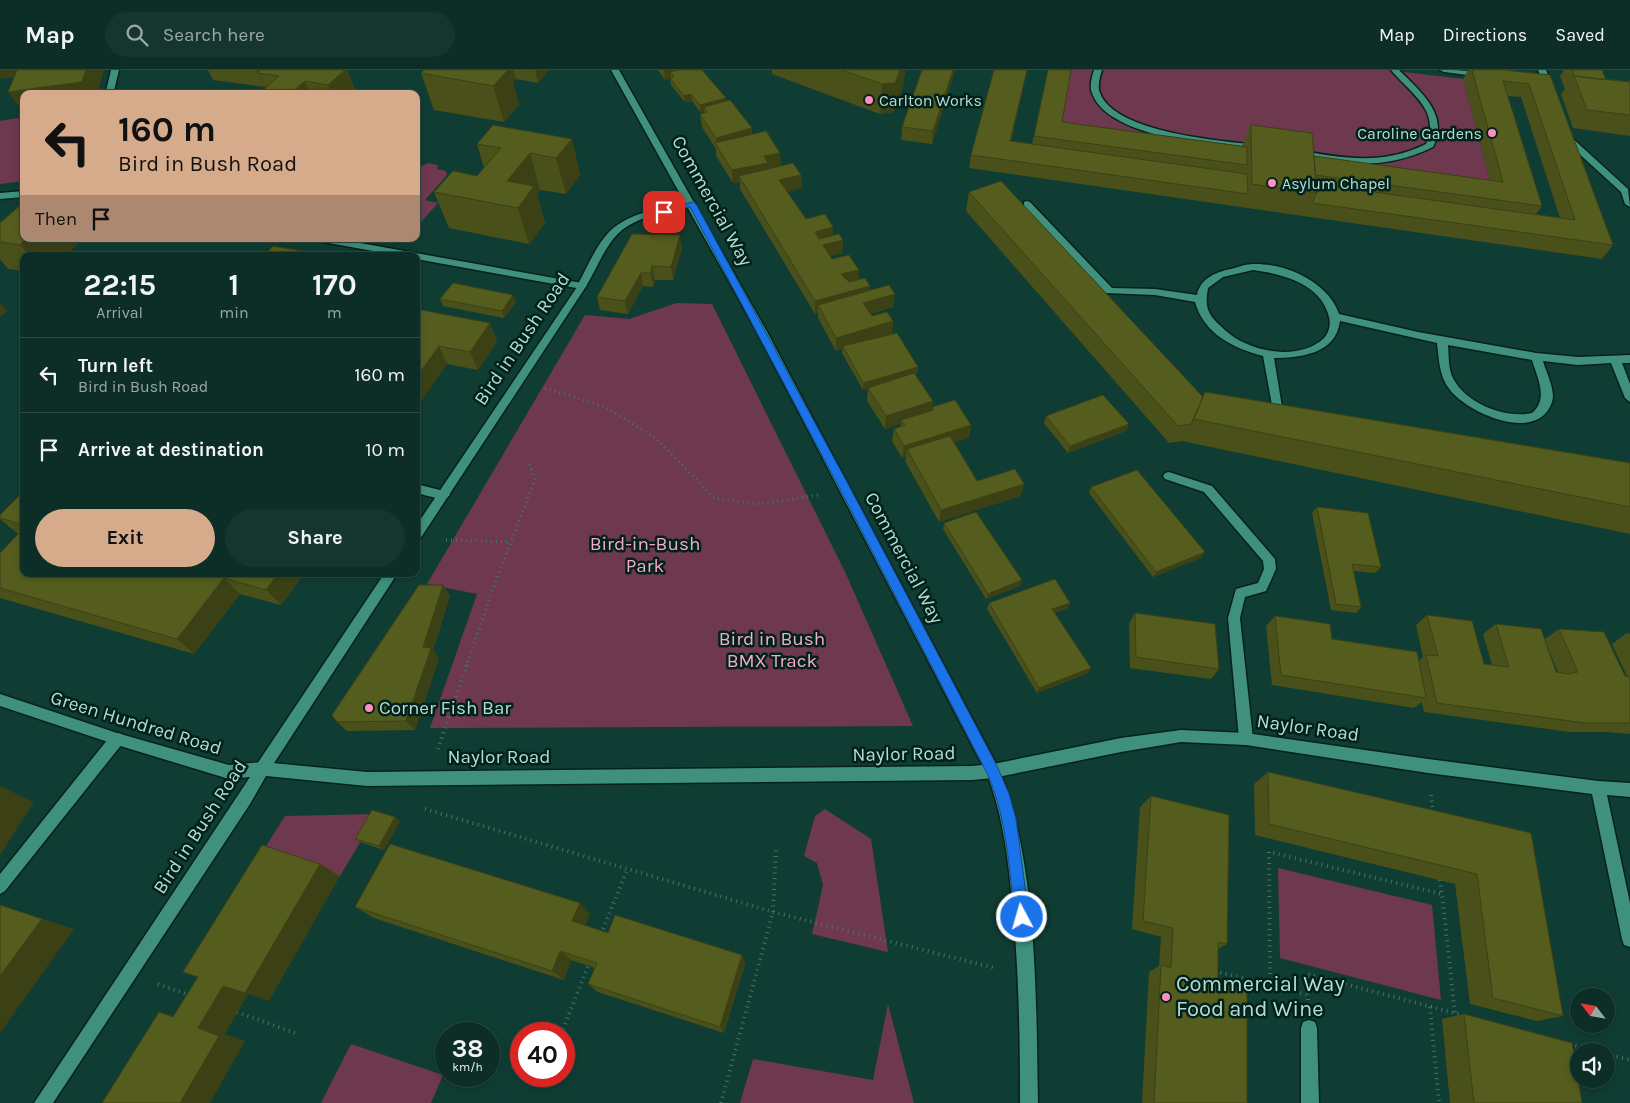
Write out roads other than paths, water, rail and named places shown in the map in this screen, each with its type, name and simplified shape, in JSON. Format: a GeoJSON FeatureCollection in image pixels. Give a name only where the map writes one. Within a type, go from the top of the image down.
{"type":"FeatureCollection","features":[{"type":"Feature","properties":{"kind":"street"},"geometry":{"type":"LineString","coordinates":[[110,90],[115,70]]}},
{"type":"Feature","properties":{"kind":"street","name":"Commercial Way"},"geometry":{"type":"LineString","coordinates":[[615,70],[692,204],[844,487],[993,771],[1003,794],[1014,846],[1027,976],[1028,1103]]}},
{"type":"Feature","properties":{"kind":"street"},"geometry":{"type":"LineString","coordinates":[[1098,70],[1095,81],[1096,93],[1102,103],[1132,123],[1169,135],[1265,149]]}},
{"type":"Feature","properties":{"kind":"street"},"geometry":{"type":"LineString","coordinates":[[1284,152],[1370,163],[1393,161],[1415,154],[1430,145],[1435,130],[1431,113],[1420,96],[1395,70]]}},
{"type":"Feature","properties":{"kind":"street"},"geometry":{"type":"LineString","coordinates":[[1444,70],[1490,76]]}},
{"type":"Feature","properties":{"kind":"street"},"geometry":{"type":"LineString","coordinates":[[1537,81],[1548,87],[1542,70]]}},
{"type":"Feature","properties":{"kind":"street"},"geometry":{"type":"LineString","coordinates":[[1564,132],[1567,140],[1625,191],[1630,204]]}},
{"type":"Feature","properties":{"kind":"street"},"geometry":{"type":"LineString","coordinates":[[0,196],[20,194]]}},
{"type":"Feature","properties":{"kind":"street","name":"Bird in Bush Road"},"geometry":{"type":"LineString","coordinates":[[420,530],[582,286],[606,243],[627,223],[692,204]]}},
{"type":"Feature","properties":{"kind":"street"},"geometry":{"type":"LineString","coordinates":[[1027,204],[1108,292],[1155,292],[1200,298]]}},
{"type":"Feature","properties":{"kind":"street"},"geometry":{"type":"LineString","coordinates":[[340,242],[395,252]]}},
{"type":"Feature","properties":{"kind":"street"},"geometry":{"type":"LineString","coordinates":[[420,257],[582,286]]}},
{"type":"Feature","properties":{"kind":"street"},"geometry":{"type":"LineString","coordinates":[[1252,267],[1275,270],[1290,275],[1315,288],[1329,302],[1336,318],[1335,332],[1327,343],[1311,352],[1291,355],[1268,354],[1246,348],[1227,339],[1212,326],[1202,312],[1200,298],[1204,285],[1215,275],[1232,268],[1252,267]]}},
{"type":"Feature","properties":{"kind":"street"},"geometry":{"type":"LineString","coordinates":[[1336,318],[1442,340],[1536,356],[1578,361],[1630,359]]}},
{"type":"Feature","properties":{"kind":"street"},"geometry":{"type":"LineString","coordinates":[[1442,340],[1448,378],[1457,390],[1471,403],[1484,410],[1506,417],[1524,419],[1537,416],[1547,402],[1546,389],[1536,356]]}},
{"type":"Feature","properties":{"kind":"street"},"geometry":{"type":"LineString","coordinates":[[1268,354],[1278,413]]}},
{"type":"Feature","properties":{"kind":"street"},"geometry":{"type":"LineString","coordinates":[[1615,359],[1630,398]]}},
{"type":"Feature","properties":{"kind":"street"},"geometry":{"type":"LineString","coordinates":[[1169,476],[1208,490],[1269,559],[1270,569],[1262,587],[1240,593],[1234,618],[1246,739]]}},
{"type":"Feature","properties":{"kind":"street"},"geometry":{"type":"LineString","coordinates":[[420,489],[444,495]]}},
{"type":"Feature","properties":{"kind":"street","name":"Bird in Bush Road"},"geometry":{"type":"LineString","coordinates":[[43,1103],[245,799],[262,769],[389,577]]}},
{"type":"Feature","properties":{"kind":"street","name":"Green Hundred Road"},"geometry":{"type":"LineString","coordinates":[[0,700],[117,739],[229,772],[262,769]]}},
{"type":"Feature","properties":{"kind":"street","name":"Naylor Road"},"geometry":{"type":"LineString","coordinates":[[262,769],[367,779],[902,774],[993,771],[1121,745],[1181,736],[1246,739],[1428,766],[1598,788],[1630,790]]}},
{"type":"Feature","properties":{"kind":"street"},"geometry":{"type":"LineString","coordinates":[[0,886],[117,739]]}},
{"type":"Feature","properties":{"kind":"street"},"geometry":{"type":"LineString","coordinates":[[1598,788],[1630,939]]}},
{"type":"Feature","properties":{"kind":"street"},"geometry":{"type":"LineString","coordinates":[[1309,1028],[1310,1103]]}},
{"type":"Feature","properties":{"kind":"place","name":"Carlton Works"},"geometry":{"type":"Point","coordinates":[869,100]}},
{"type":"Feature","properties":{"kind":"place","name":"Caroline Gardens"},"geometry":{"type":"Point","coordinates":[1492,133]}},
{"type":"Feature","properties":{"kind":"place","name":"Asylum Chapel"},"geometry":{"type":"Point","coordinates":[1272,183]}},
{"type":"Feature","properties":{"kind":"place","name":"Corner Fish Bar"},"geometry":{"type":"Point","coordinates":[369,708]}},
{"type":"Feature","properties":{"kind":"place","name":"Commercial Way Food and Wine"},"geometry":{"type":"Point","coordinates":[1166,997]}},
{"type":"Feature","properties":{"kind":"park label","name":"Bird-in-Bush Park"},"geometry":{"type":"Point","coordinates":[645,555]}},
{"type":"Feature","properties":{"kind":"park label","name":"Bird in Bush BMX Track"},"geometry":{"type":"Point","coordinates":[772,650]}}]}
